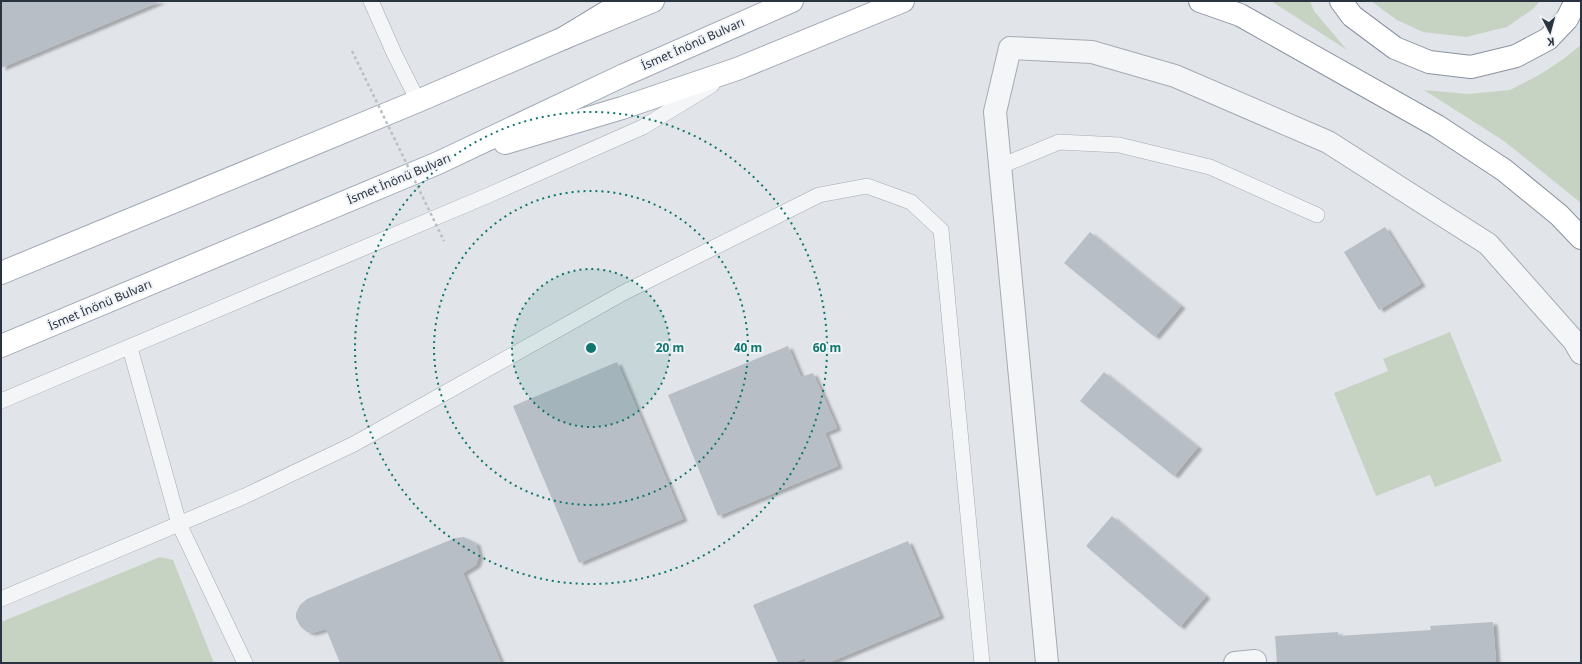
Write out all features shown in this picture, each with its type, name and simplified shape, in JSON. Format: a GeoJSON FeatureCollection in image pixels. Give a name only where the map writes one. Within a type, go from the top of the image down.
{"type":"FeatureCollection","features":[{"type":"Feature","properties":{"kind":"main road"},"geometry":{"type":"LineString","coordinates":[[564,38],[625,1]]}},
{"type":"Feature","properties":{"kind":"main road"},"geometry":{"type":"LineString","coordinates":[[1,273],[418,101],[653,1]]}},
{"type":"Feature","properties":{"kind":"main road","name":"İsmet İnönü Bulvarı"},"geometry":{"type":"LineString","coordinates":[[1,346],[438,163],[624,75],[792,1]]}},
{"type":"Feature","properties":{"kind":"main road"},"geometry":{"type":"LineString","coordinates":[[438,163],[622,108],[737,69],[903,1]]}},
{"type":"Feature","properties":{"kind":"main road"},"geometry":{"type":"LineString","coordinates":[[1200,1],[1240,15],[1437,126],[1504,170],[1560,215],[1581,238]]}},
{"type":"Feature","properties":{"kind":"main road"},"geometry":{"type":"LineString","coordinates":[[1341,1],[1352,16],[1395,48],[1429,62],[1471,67],[1516,56],[1548,39],[1567,19],[1576,1]]}},
{"type":"Feature","properties":{"kind":"street"},"geometry":{"type":"LineString","coordinates":[[1047,663],[995,112],[1010,48],[1092,52],[1175,76],[1328,142],[1488,244],[1574,340],[1581,353]]}},
{"type":"Feature","properties":{"kind":"street"},"geometry":{"type":"LineString","coordinates":[[1235,663],[1255,661],[1255,663]]}},
{"type":"Feature","properties":{"kind":"lane"},"geometry":{"type":"LineString","coordinates":[[371,1],[394,53],[418,101]]}},
{"type":"Feature","properties":{"kind":"lane"},"geometry":{"type":"LineString","coordinates":[[1,402],[489,196],[643,127],[737,69]]}},
{"type":"Feature","properties":{"kind":"lane"},"geometry":{"type":"LineString","coordinates":[[1001,166],[1059,142],[1119,145],[1210,167],[1317,215]]}},
{"type":"Feature","properties":{"kind":"lane"},"geometry":{"type":"LineString","coordinates":[[1,599],[245,496],[354,444],[623,293],[819,194],[867,186],[911,202],[940,230],[982,663]]}},
{"type":"Feature","properties":{"kind":"lane"},"geometry":{"type":"LineString","coordinates":[[130,348],[178,524],[245,663]]}},
{"type":"Feature","properties":{"kind":"path"},"geometry":{"type":"LineString","coordinates":[[352,51],[444,240]]}},
{"type":"Feature","properties":{"kind":"green space"},"geometry":{"type":"Polygon","coordinates":[[[1271,1],[1310,1],[1314,11],[1347,50],[1271,1]]]}},
{"type":"Feature","properties":{"kind":"green space"},"geometry":{"type":"Polygon","coordinates":[[[1371,1],[1540,1],[1533,9],[1507,27],[1466,37],[1423,32],[1397,20],[1371,1]]]}},
{"type":"Feature","properties":{"kind":"green space"},"geometry":{"type":"Polygon","coordinates":[[[1581,45],[1581,203],[1504,141],[1424,90],[1468,94],[1510,90],[1539,75],[1581,45]]]}},
{"type":"Feature","properties":{"kind":"green space"},"geometry":{"type":"Polygon","coordinates":[[[1450,332],[1502,461],[1435,487],[1430,475],[1376,496],[1334,393],[1388,371],[1383,359],[1450,332]]]}},
{"type":"Feature","properties":{"kind":"green space"},"geometry":{"type":"Polygon","coordinates":[[[160,557],[173,560],[214,663],[1,663],[1,622],[160,557]]]}},
{"type":"Feature","properties":{"kind":"building"},"geometry":{"type":"Polygon","coordinates":[[[1,1],[161,1],[1,68],[1,1]]]}},
{"type":"Feature","properties":{"kind":"building"},"geometry":{"type":"Polygon","coordinates":[[[1385,227],[1421,284],[1379,310],[1344,252],[1385,227]]]}},
{"type":"Feature","properties":{"kind":"building"},"geometry":{"type":"Polygon","coordinates":[[[1090,232],[1181,306],[1155,337],[1064,263],[1090,232]]]}},
{"type":"Feature","properties":{"kind":"building"},"geometry":{"type":"Polygon","coordinates":[[[788,346],[801,377],[813,373],[837,428],[825,433],[838,466],[718,516],[668,395],[788,346]]]}},
{"type":"Feature","properties":{"kind":"building"},"geometry":{"type":"Polygon","coordinates":[[[617,362],[683,519],[579,563],[513,406],[617,362]]]}},
{"type":"Feature","properties":{"kind":"building"},"geometry":{"type":"Polygon","coordinates":[[[1104,372],[1198,447],[1174,476],[1080,401],[1104,372]]]}},
{"type":"Feature","properties":{"kind":"building"},"geometry":{"type":"Polygon","coordinates":[[[1112,516],[1206,596],[1180,627],[1086,546],[1112,516]]]}},
{"type":"Feature","properties":{"kind":"building"},"geometry":{"type":"Polygon","coordinates":[[[464,537],[476,543],[479,556],[476,565],[463,573],[501,663],[340,663],[326,629],[312,633],[307,632],[300,626],[296,618],[296,613],[300,605],[307,599],[455,538],[464,537]]]}},
{"type":"Feature","properties":{"kind":"building"},"geometry":{"type":"Polygon","coordinates":[[[908,541],[940,616],[828,663],[807,663],[805,658],[793,663],[778,663],[753,605],[908,541]]]}},
{"type":"Feature","properties":{"kind":"building"},"geometry":{"type":"Polygon","coordinates":[[[1493,622],[1496,663],[1277,663],[1275,636],[1338,632],[1338,636],[1431,630],[1430,626],[1493,622]]]}}]}
